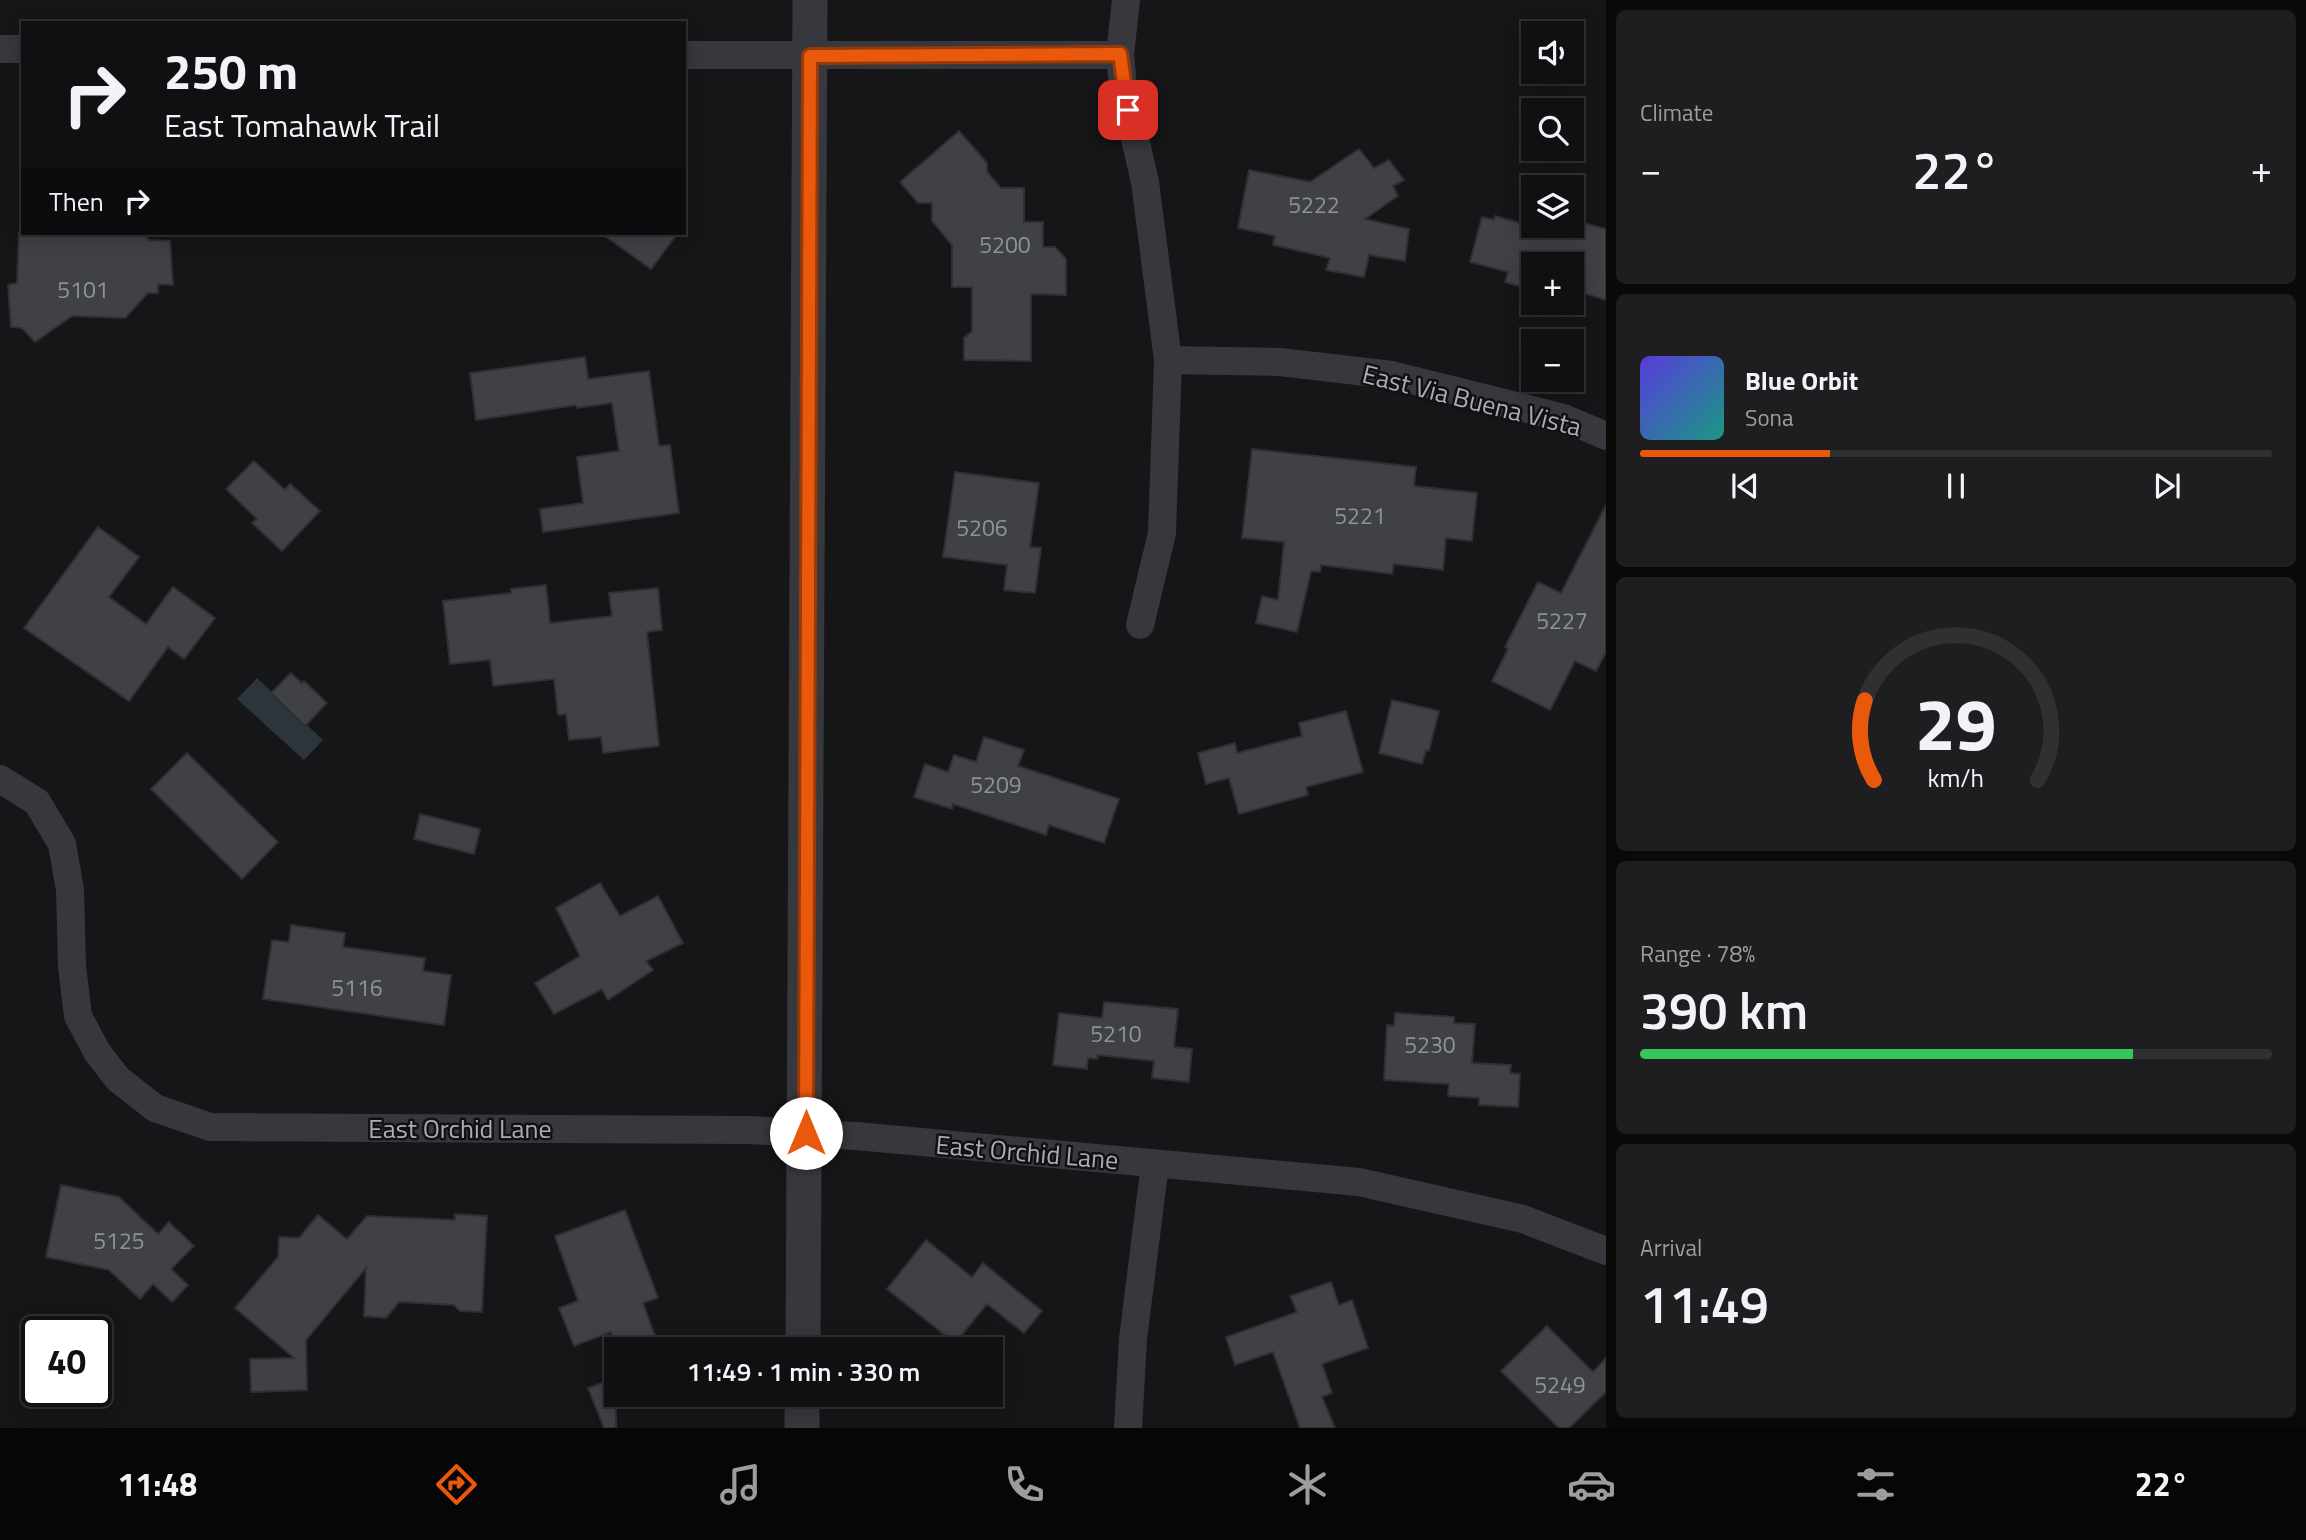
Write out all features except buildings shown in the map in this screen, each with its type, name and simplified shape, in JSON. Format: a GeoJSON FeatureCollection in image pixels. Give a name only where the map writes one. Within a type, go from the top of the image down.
{"type":"FeatureCollection","features":[{"type":"Feature","properties":{"kind":"street"},"geometry":{"type":"LineString","coordinates":[[803,1337],[810,0]]}},
{"type":"Feature","properties":{"kind":"street"},"geometry":{"type":"LineString","coordinates":[[1126,0],[1120,54],[1123,86],[1145,182],[1168,359],[1162,533],[1140,625]]}},
{"type":"Feature","properties":{"kind":"street"},"geometry":{"type":"LineString","coordinates":[[0,49],[21,49]]}},
{"type":"Feature","properties":{"kind":"street"},"geometry":{"type":"LineString","coordinates":[[686,55],[1120,54]]}},
{"type":"Feature","properties":{"kind":"street","name":"East Via Buena Vista"},"geometry":{"type":"LineString","coordinates":[[1168,359],[1280,362],[1392,375],[1564,418],[1606,436]]}},
{"type":"Feature","properties":{"kind":"street","name":"East Orchid Lane"},"geometry":{"type":"LineString","coordinates":[[0,779],[37,802],[62,844],[70,890],[72,966],[78,1016],[97,1052],[118,1079],[155,1108],[210,1127],[748,1130],[1359,1182],[1523,1219],[1606,1251]]}},
{"type":"Feature","properties":{"kind":"street","name":"East Orchid Lane"},"geometry":{"type":"LineString","coordinates":[[1128,1428],[1133,1339],[1155,1164]]}},
{"type":"Feature","properties":{"kind":"street"},"geometry":{"type":"LineString","coordinates":[[802,1407],[802,1428]]}},
{"type":"Feature","properties":{"kind":"shaded area"},"geometry":{"type":"Polygon","coordinates":[[[257,678],[323,740],[304,760],[237,699],[257,678]]]}},
{"type":"Feature","properties":{"kind":"route"},"geometry":{"type":"LineString","coordinates":[[806,1133],[810,56],[1120,54],[1128,110]]}}]}
